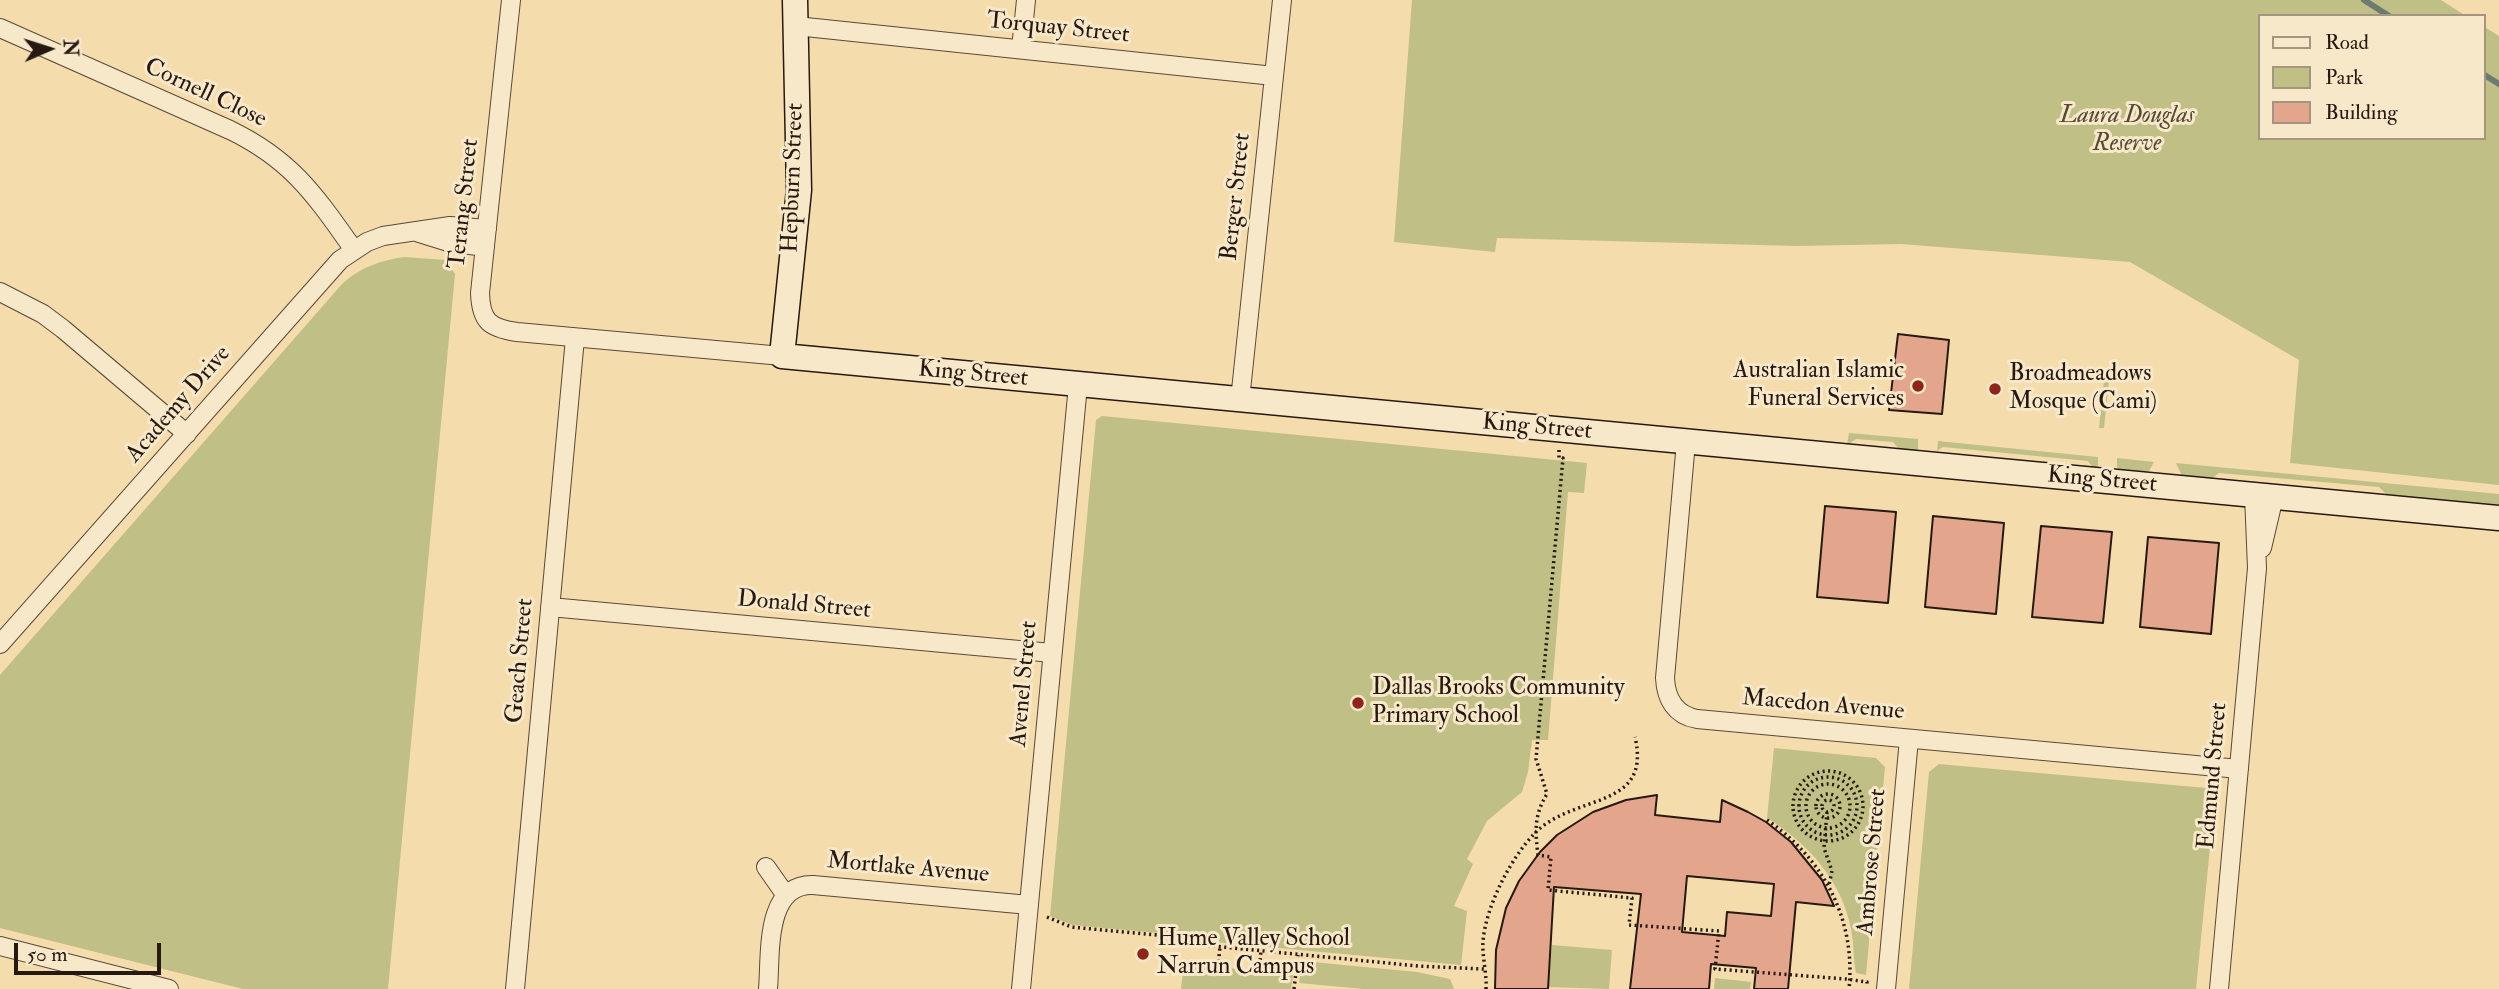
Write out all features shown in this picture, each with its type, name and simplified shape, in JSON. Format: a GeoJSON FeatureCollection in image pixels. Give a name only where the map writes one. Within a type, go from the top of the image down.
{"type":"FeatureCollection","features":[{"type":"Feature","properties":{"kind":"street","name":"Terang Street"},"geometry":{"type":"LineString","coordinates":[[511,0],[480,305],[488,322],[505,330],[575,338]]}},
{"type":"Feature","properties":{"kind":"street","name":"Hepburn Street"},"geometry":{"type":"LineString","coordinates":[[782,356],[799,190],[795,0]]}},
{"type":"Feature","properties":{"kind":"street"},"geometry":{"type":"LineString","coordinates":[[1021,50],[1026,0]]}},
{"type":"Feature","properties":{"kind":"street","name":"Berger Street"},"geometry":{"type":"LineString","coordinates":[[1240,400],[1282,0]]}},
{"type":"Feature","properties":{"kind":"street","name":"Torquay Street"},"geometry":{"type":"LineString","coordinates":[[796,26],[1274,76]]}},
{"type":"Feature","properties":{"kind":"street","name":"Cornell Close"},"geometry":{"type":"LineString","coordinates":[[0,28],[230,130],[263,148],[306,184],[354,250]]}},
{"type":"Feature","properties":{"kind":"street","name":"Academy Drive"},"geometry":{"type":"LineString","coordinates":[[3,633],[187,434],[328,271],[354,250],[383,236],[416,232],[448,242],[486,238]]}},
{"type":"Feature","properties":{"kind":"street"},"geometry":{"type":"LineString","coordinates":[[0,292],[43,314],[71,335],[187,434]]}},
{"type":"Feature","properties":{"kind":"street","name":"King Street"},"geometry":{"type":"LineString","coordinates":[[575,338],[2499,518]]}},
{"type":"Feature","properties":{"kind":"street","name":"Geach Street"},"geometry":{"type":"LineString","coordinates":[[515,989],[575,338]]}},
{"type":"Feature","properties":{"kind":"street","name":"Avenel Street"},"geometry":{"type":"LineString","coordinates":[[1021,989],[1078,385]]}},
{"type":"Feature","properties":{"kind":"street","name":"Macedon Avenue"},"geometry":{"type":"LineString","coordinates":[[1686,442],[1665,678],[1665,688],[1673,705],[1684,716],[2239,769]]}},
{"type":"Feature","properties":{"kind":"street","name":"Edmund Street"},"geometry":{"type":"LineString","coordinates":[[2218,989],[2264,496]]}},
{"type":"Feature","properties":{"kind":"street","name":"Donald Street"},"geometry":{"type":"LineString","coordinates":[[550,607],[1052,653]]}},
{"type":"Feature","properties":{"kind":"street","name":"Ambrose Street"},"geometry":{"type":"LineString","coordinates":[[1886,989],[1909,739]]}},
{"type":"Feature","properties":{"kind":"street"},"geometry":{"type":"LineString","coordinates":[[766,867],[785,894],[774,919],[768,989]]}},
{"type":"Feature","properties":{"kind":"street","name":"Mortlake Avenue"},"geometry":{"type":"LineString","coordinates":[[785,894],[797,886],[813,885],[1029,905]]}},
{"type":"Feature","properties":{"kind":"street"},"geometry":{"type":"LineString","coordinates":[[0,946],[169,989]]}},
{"type":"Feature","properties":{"kind":"path"},"geometry":{"type":"LineString","coordinates":[[1561,430],[1559,457],[1563,458],[1536,759],[1546,794],[1538,808],[1535,833],[1538,855],[1552,857],[1548,890],[1632,898],[1629,925],[1719,931],[1715,969],[1867,982],[1866,989],[1870,989]]}},
{"type":"Feature","properties":{"kind":"path"},"geometry":{"type":"LineString","coordinates":[[1486,989],[1483,940],[1491,906],[1518,857],[1535,833],[1552,820],[1624,789],[1637,770],[1634,737]]}},
{"type":"Feature","properties":{"kind":"path"},"geometry":{"type":"LineString","coordinates":[[1830,784],[1831,770]]}},
{"type":"Feature","properties":{"kind":"path"},"geometry":{"type":"LineString","coordinates":[[1831,770],[1853,781],[1860,791],[1862,810],[1857,826],[1848,835],[1825,841],[1814,838],[1797,824],[1792,802],[1801,782],[1810,775],[1831,770]]}},
{"type":"Feature","properties":{"kind":"path"},"geometry":{"type":"LineString","coordinates":[[1830,777],[1849,785],[1856,801],[1856,809],[1854,817],[1844,830],[1825,835],[1808,828],[1802,821],[1799,803],[1801,794],[1813,781],[1830,777]]}},
{"type":"Feature","properties":{"kind":"path"},"geometry":{"type":"LineString","coordinates":[[1830,784],[1845,793],[1849,802],[1848,813],[1840,824],[1826,828],[1813,822],[1806,804],[1811,792],[1830,784]]}},
{"type":"Feature","properties":{"kind":"path"},"geometry":{"type":"LineString","coordinates":[[1792,802],[1822,805],[1828,800],[1829,793]]}},
{"type":"Feature","properties":{"kind":"path"},"geometry":{"type":"LineString","coordinates":[[1815,805],[1819,797],[1829,793]]}},
{"type":"Feature","properties":{"kind":"path"},"geometry":{"type":"LineString","coordinates":[[1815,805],[1820,815],[1827,818],[1835,816],[1840,807],[1837,798],[1829,793]]}},
{"type":"Feature","properties":{"kind":"path"},"geometry":{"type":"LineString","coordinates":[[1837,798],[1845,793]]}},
{"type":"Feature","properties":{"kind":"path"},"geometry":{"type":"LineString","coordinates":[[1828,800],[1833,806],[1840,807]]}},
{"type":"Feature","properties":{"kind":"path"},"geometry":{"type":"LineString","coordinates":[[1849,802],[1856,801]]}},
{"type":"Feature","properties":{"kind":"path"},"geometry":{"type":"LineString","coordinates":[[1822,805],[1827,812],[1825,856],[1832,871],[1829,885]]}},
{"type":"Feature","properties":{"kind":"path"},"geometry":{"type":"LineString","coordinates":[[1827,812],[1833,806]]}},
{"type":"Feature","properties":{"kind":"path"},"geometry":{"type":"LineString","coordinates":[[1856,809],[1862,810]]}},
{"type":"Feature","properties":{"kind":"path"},"geometry":{"type":"LineString","coordinates":[[1848,813],[1854,817]]}},
{"type":"Feature","properties":{"kind":"path"},"geometry":{"type":"LineString","coordinates":[[1767,820],[1800,847],[1829,885],[1840,908],[1847,934],[1849,989]]}},
{"type":"Feature","properties":{"kind":"path"},"geometry":{"type":"LineString","coordinates":[[1047,917],[1071,927],[1178,937],[1192,944],[1418,967],[1484,969]]}},
{"type":"Feature","properties":{"kind":"path"},"geometry":{"type":"LineString","coordinates":[[1218,967],[1220,947]]}},
{"type":"Feature","properties":{"kind":"path"},"geometry":{"type":"LineString","coordinates":[[1259,971],[1261,951]]}},
{"type":"Feature","properties":{"kind":"path"},"geometry":{"type":"LineString","coordinates":[[1294,989],[1298,955]]}},
{"type":"Feature","properties":{"kind":"green space","name":"Laura Douglas Reserve"},"geometry":{"type":"Polygon","coordinates":[[[1412,0],[2441,0],[2463,14],[2258,14],[2258,140],[2485,140],[2485,27],[2499,36],[2499,485],[2290,463],[2299,360],[2130,262],[1901,244],[1797,246],[1497,238],[1495,252],[1394,242],[1412,0]]]}},
{"type":"Feature","properties":{"kind":"green space"},"geometry":{"type":"Polygon","coordinates":[[[404,257],[446,260],[455,274],[388,989],[243,989],[0,928],[0,675],[342,284],[371,266],[404,257]]]}},
{"type":"Feature","properties":{"kind":"green space"},"geometry":{"type":"Polygon","coordinates":[[[2105,370],[2110,371],[2104,428],[2099,428],[2105,370]]]}},
{"type":"Feature","properties":{"kind":"green space","name":"Dallas Brooks Community Primary School"},"geometry":{"type":"Polygon","coordinates":[[[1102,416],[1587,463],[1584,493],[1568,492],[1548,740],[1532,740],[1528,772],[1522,792],[1487,821],[1467,859],[1473,864],[1454,906],[1467,911],[1461,965],[1193,940],[1179,935],[1072,925],[1050,916],[1096,420],[1102,416]]]}},
{"type":"Feature","properties":{"kind":"green space"},"geometry":{"type":"Polygon","coordinates":[[[1849,433],[1918,439],[1918,449],[1899,449],[1893,442],[1856,439],[1847,445],[1849,433]]]}},
{"type":"Feature","properties":{"kind":"green space"},"geometry":{"type":"Polygon","coordinates":[[[1938,441],[2098,457],[2098,466],[2093,468],[2088,461],[1943,447],[1937,451],[1938,441]]]}},
{"type":"Feature","properties":{"kind":"green space"},"geometry":{"type":"Polygon","coordinates":[[[2117,458],[2154,462],[2146,472],[2119,470],[2117,458]]]}},
{"type":"Feature","properties":{"kind":"green space"},"geometry":{"type":"Polygon","coordinates":[[[2176,463],[2499,494],[2499,506],[2387,495],[2379,487],[2219,473],[2211,479],[2182,476],[2176,463]]]}},
{"type":"Feature","properties":{"kind":"green space"},"geometry":{"type":"Polygon","coordinates":[[[1774,748],[1876,758],[1885,767],[1866,975],[1856,973],[1852,935],[1846,911],[1831,879],[1809,851],[1767,818],[1774,748]]]}},
{"type":"Feature","properties":{"kind":"green space"},"geometry":{"type":"Polygon","coordinates":[[[1939,764],[2206,788],[2215,797],[2196,989],[1909,989],[1929,772],[1939,764]]]}},
{"type":"Feature","properties":{"kind":"green space"},"geometry":{"type":"Polygon","coordinates":[[[1552,945],[1612,950],[1609,989],[1548,987],[1552,945]]]}},
{"type":"Feature","properties":{"kind":"green space"},"geometry":{"type":"Polygon","coordinates":[[[1302,961],[1417,972],[1450,979],[1454,989],[1363,989],[1299,983],[1302,961]]]}},
{"type":"Feature","properties":{"kind":"green space"},"geometry":{"type":"Polygon","coordinates":[[[1184,963],[1293,975],[1291,989],[1181,989],[1184,963]]]}},
{"type":"Feature","properties":{"kind":"green space"},"geometry":{"type":"Polygon","coordinates":[[[1715,978],[1751,982],[1750,989],[1714,989],[1715,978]]]}},
{"type":"Feature","properties":{"kind":"building","name":"Australian Islamic Funeral Services"},"geometry":{"type":"Polygon","coordinates":[[[1898,334],[1949,340],[1942,414],[1889,410],[1898,334]]]}},
{"type":"Feature","properties":{"kind":"building"},"geometry":{"type":"Polygon","coordinates":[[[1825,506],[1896,512],[1888,603],[1817,597],[1825,506]]]}},
{"type":"Feature","properties":{"kind":"building"},"geometry":{"type":"Polygon","coordinates":[[[1933,516],[2004,523],[1996,614],[1925,607],[1933,516]]]}},
{"type":"Feature","properties":{"kind":"building"},"geometry":{"type":"Polygon","coordinates":[[[2041,526],[2112,532],[2103,623],[2032,617],[2041,526]]]}},
{"type":"Feature","properties":{"kind":"building"},"geometry":{"type":"Polygon","coordinates":[[[2148,537],[2219,543],[2211,634],[2140,627],[2148,537]]]}},
{"type":"Feature","properties":{"kind":"building"},"geometry":{"type":"Polygon","coordinates":[[[1657,795],[1655,815],[1720,822],[1722,800],[1766,822],[1791,842],[1822,880],[1834,906],[1796,902],[1788,989],[1754,989],[1756,968],[1711,964],[1709,989],[1630,989],[1641,894],[1554,887],[1548,989],[1495,989],[1496,950],[1506,908],[1519,881],[1540,852],[1557,835],[1593,812],[1626,800],[1657,795]],[[1687,876],[1682,932],[1725,936],[1727,912],[1771,916],[1774,884],[1687,876]]]}},
{"type":"Feature","properties":{"kind":"waterway"},"geometry":{"type":"LineString","coordinates":[[2364,0],[2386,14]]}},
{"type":"Feature","properties":{"kind":"waterway"},"geometry":{"type":"LineString","coordinates":[[2485,75],[2499,84]]}},
{"type":"Feature","properties":{"kind":"place","name":"Australian Islamic Funeral Services"},"geometry":{"type":"Point","coordinates":[1918,386]}},
{"type":"Feature","properties":{"kind":"place","name":"Broadmeadows Mosque (Cami)"},"geometry":{"type":"Point","coordinates":[1995,389]}},
{"type":"Feature","properties":{"kind":"place","name":"Dallas Brooks Community Primary School"},"geometry":{"type":"Point","coordinates":[1358,703]}},
{"type":"Feature","properties":{"kind":"place","name":"Hume Valley School Narrun Campus"},"geometry":{"type":"Point","coordinates":[1143,954]}}]}
